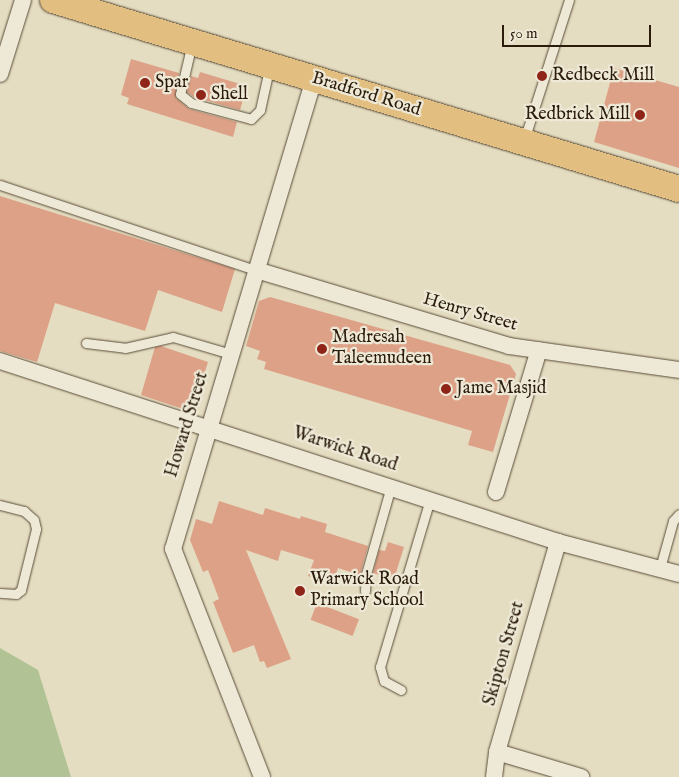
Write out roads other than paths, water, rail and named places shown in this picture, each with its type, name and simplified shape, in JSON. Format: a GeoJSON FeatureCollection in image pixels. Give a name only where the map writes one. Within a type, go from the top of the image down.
{"type":"FeatureCollection","features":[{"type":"Feature","properties":{"kind":"main road","name":"Bradford Road"},"geometry":{"type":"LineString","coordinates":[[62,1],[192,43],[679,189]]}},
{"type":"Feature","properties":{"kind":"street"},"geometry":{"type":"LineString","coordinates":[[0,74],[3,50],[23,0]]}},
{"type":"Feature","properties":{"kind":"street","name":"Howard Street"},"geometry":{"type":"LineString","coordinates":[[262,777],[173,549],[208,426],[314,79]]}},
{"type":"Feature","properties":{"kind":"street","name":"Henry Street"},"geometry":{"type":"LineString","coordinates":[[256,270],[509,346],[679,370]]}},
{"type":"Feature","properties":{"kind":"street"},"geometry":{"type":"LineString","coordinates":[[496,492],[539,350]]}},
{"type":"Feature","properties":{"kind":"street","name":"Warwick Road"},"geometry":{"type":"LineString","coordinates":[[0,361],[208,426],[558,542],[679,574]]}},
{"type":"Feature","properties":{"kind":"street","name":"Skipton Street"},"geometry":{"type":"LineString","coordinates":[[494,777],[497,752],[558,542]]}},
{"type":"Feature","properties":{"kind":"street"},"geometry":{"type":"LineString","coordinates":[[497,752],[581,777]]}},
{"type":"Feature","properties":{"kind":"lane"},"geometry":{"type":"LineString","coordinates":[[523,142],[570,0]]}},
{"type":"Feature","properties":{"kind":"lane"},"geometry":{"type":"LineString","coordinates":[[192,43],[180,94],[183,99],[200,106],[251,120],[260,110],[270,66]]}},
{"type":"Feature","properties":{"kind":"lane"},"geometry":{"type":"LineString","coordinates":[[0,185],[256,270]]}},
{"type":"Feature","properties":{"kind":"lane"},"geometry":{"type":"LineString","coordinates":[[86,344],[125,348],[173,338],[230,354]]}},
{"type":"Feature","properties":{"kind":"lane"},"geometry":{"type":"LineString","coordinates":[[365,591],[366,574],[391,486]]}},
{"type":"Feature","properties":{"kind":"lane"},"geometry":{"type":"LineString","coordinates":[[401,690],[384,681],[380,667],[430,499]]}},
{"type":"Feature","properties":{"kind":"lane"},"geometry":{"type":"LineString","coordinates":[[0,505],[24,511],[34,520],[36,529],[21,590],[16,594],[0,593]]}},
{"type":"Feature","properties":{"kind":"lane"},"geometry":{"type":"LineString","coordinates":[[660,568],[673,521],[679,514]]}},
{"type":"Feature","properties":{"kind":"place","name":"Redbeck Mill"},"geometry":{"type":"Point","coordinates":[542,76]}},
{"type":"Feature","properties":{"kind":"place","name":"Spar"},"geometry":{"type":"Point","coordinates":[145,83]}},
{"type":"Feature","properties":{"kind":"place","name":"Shell"},"geometry":{"type":"Point","coordinates":[201,95]}},
{"type":"Feature","properties":{"kind":"place","name":"Redbrick Mill"},"geometry":{"type":"Point","coordinates":[640,115]}},
{"type":"Feature","properties":{"kind":"place","name":"Madresah Taleemudeen"},"geometry":{"type":"Point","coordinates":[322,349]}},
{"type":"Feature","properties":{"kind":"place","name":"Jame Masjid"},"geometry":{"type":"Point","coordinates":[446,389]}},
{"type":"Feature","properties":{"kind":"place","name":"Warwick Road Primary School"},"geometry":{"type":"Point","coordinates":[300,591]}}]}
